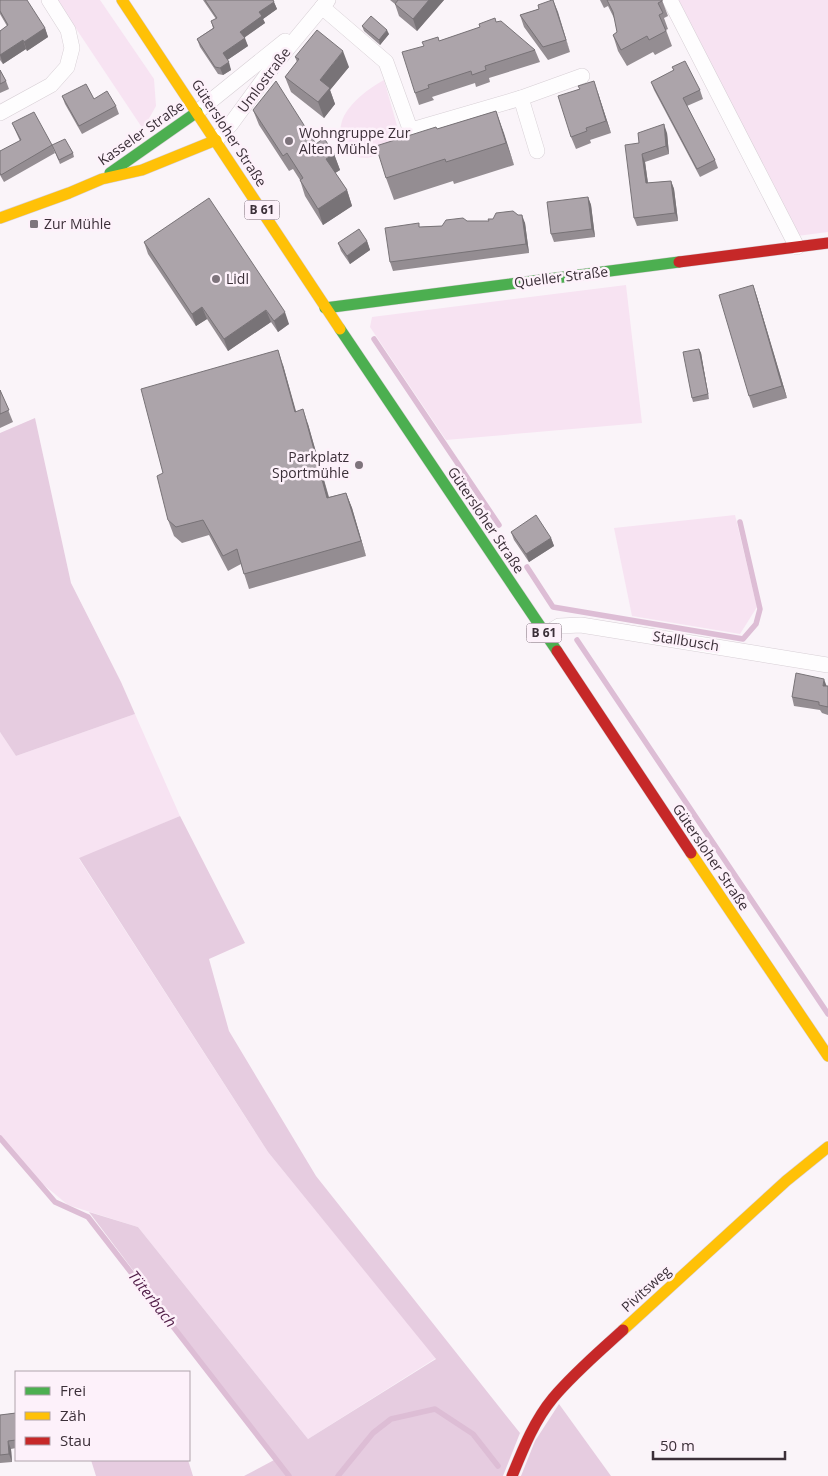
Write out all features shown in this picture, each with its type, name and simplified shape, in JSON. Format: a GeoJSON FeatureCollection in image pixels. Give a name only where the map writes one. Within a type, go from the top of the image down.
{"type":"FeatureCollection","features":[{"type":"Feature","properties":{"kind":"street"},"geometry":{"type":"LineString","coordinates":[[0,113],[51,85],[66,67],[72,48],[68,30],[48,0]]}},
{"type":"Feature","properties":{"kind":"street","name":"Gütersloher Straße"},"geometry":{"type":"LineString","coordinates":[[122,0],[325,308],[546,634],[652,797],[828,1056]]}},
{"type":"Feature","properties":{"kind":"street"},"geometry":{"type":"LineString","coordinates":[[670,0],[797,247]]}},
{"type":"Feature","properties":{"kind":"street"},"geometry":{"type":"LineString","coordinates":[[325,3],[386,62],[408,126],[415,129],[520,98],[582,76]]}},
{"type":"Feature","properties":{"kind":"street","name":"Umlostraße"},"geometry":{"type":"LineString","coordinates":[[216,140],[231,124],[274,65],[325,3]]}},
{"type":"Feature","properties":{"kind":"street","name":"Umlostraße"},"geometry":{"type":"LineString","coordinates":[[197,112],[311,19]]}},
{"type":"Feature","properties":{"kind":"street"},"geometry":{"type":"LineString","coordinates":[[520,98],[538,151]]}},
{"type":"Feature","properties":{"kind":"street","name":"Kasseler Straße"},"geometry":{"type":"LineString","coordinates":[[102,179],[197,112]]}},
{"type":"Feature","properties":{"kind":"street","name":"Kasseler Straße"},"geometry":{"type":"LineString","coordinates":[[0,218],[102,179],[142,170],[216,140]]}},
{"type":"Feature","properties":{"kind":"street","name":"Queller Straße"},"geometry":{"type":"LineString","coordinates":[[325,308],[828,243]]}},
{"type":"Feature","properties":{"kind":"street","name":"Stallbusch"},"geometry":{"type":"LineString","coordinates":[[546,634],[559,626],[581,624],[828,665]]}},
{"type":"Feature","properties":{"kind":"street","name":"Pivitsweg"},"geometry":{"type":"LineString","coordinates":[[512,1476],[528,1437],[553,1398],[576,1374],[779,1188],[828,1147]]}},
{"type":"Feature","properties":{"kind":"shaded area"},"geometry":{"type":"Polygon","coordinates":[[[57,0],[100,0],[154,79],[156,106],[143,129],[57,0]]]}},
{"type":"Feature","properties":{"kind":"shaded area"},"geometry":{"type":"Polygon","coordinates":[[[678,0],[828,0],[828,232],[797,236],[678,0]]]}},
{"type":"Feature","properties":{"kind":"shaded area"},"geometry":{"type":"Polygon","coordinates":[[[384,80],[402,143],[375,156],[362,158],[355,156],[344,146],[340,132],[344,116],[361,95],[384,80]]]}},
{"type":"Feature","properties":{"kind":"shaded area"},"geometry":{"type":"Polygon","coordinates":[[[626,285],[642,423],[446,440],[370,327],[372,317],[626,285]]]}},
{"type":"Feature","properties":{"kind":"shaded area"},"geometry":{"type":"Polygon","coordinates":[[[35,418],[71,583],[135,714],[16,756],[0,732],[0,433],[35,418]]]}},
{"type":"Feature","properties":{"kind":"shaded area"},"geometry":{"type":"Polygon","coordinates":[[[735,515],[757,607],[740,634],[632,616],[614,528],[735,515]]]}},
{"type":"Feature","properties":{"kind":"shaded area"},"geometry":{"type":"Polygon","coordinates":[[[135,714],[180,816],[79,859],[268,1152],[436,1358],[308,1439],[138,1227],[68,1205],[32,1175],[0,1140],[0,732],[16,756],[135,714]]]}},
{"type":"Feature","properties":{"kind":"shaded area"},"geometry":{"type":"Polygon","coordinates":[[[180,816],[245,943],[209,959],[229,1031],[316,1176],[520,1433],[503,1476],[244,1476],[276,1459],[89,1212],[138,1227],[308,1439],[436,1359],[268,1152],[79,858],[180,816]]]}},
{"type":"Feature","properties":{"kind":"shaded area"},"geometry":{"type":"Polygon","coordinates":[[[559,1404],[611,1476],[521,1476],[535,1441],[559,1404]]]}},
{"type":"Feature","properties":{"kind":"shaded area"},"geometry":{"type":"Polygon","coordinates":[[[91,1461],[188,1461],[193,1476],[96,1476],[91,1461]]]}},
{"type":"Feature","properties":{"kind":"building"},"geometry":{"type":"Polygon","coordinates":[[[0,0],[27,0],[45,28],[0,55],[0,31],[8,25],[0,11],[0,0]]]}},
{"type":"Feature","properties":{"kind":"building"},"geometry":{"type":"Polygon","coordinates":[[[205,0],[273,0],[274,2],[259,12],[262,16],[240,32],[245,38],[223,53],[229,62],[220,68],[215,67],[197,39],[214,28],[211,21],[217,18],[205,0]]]}},
{"type":"Feature","properties":{"kind":"building"},"geometry":{"type":"Polygon","coordinates":[[[398,0],[429,0],[413,19],[395,4],[398,0]]]}},
{"type":"Feature","properties":{"kind":"building"},"geometry":{"type":"Polygon","coordinates":[[[553,0],[566,40],[543,47],[520,15],[539,9],[538,5],[553,0]]]}},
{"type":"Feature","properties":{"kind":"building"},"geometry":{"type":"Polygon","coordinates":[[[607,0],[662,0],[658,3],[663,13],[659,15],[666,31],[649,40],[647,36],[621,50],[613,35],[617,32],[613,12],[607,0]]]}},
{"type":"Feature","properties":{"kind":"building"},"geometry":{"type":"Polygon","coordinates":[[[371,16],[387,30],[379,40],[362,26],[371,16]]]}},
{"type":"Feature","properties":{"kind":"building"},"geometry":{"type":"Polygon","coordinates":[[[495,18],[496,22],[501,21],[535,50],[485,66],[486,70],[472,75],[471,71],[428,85],[429,88],[415,93],[402,52],[424,46],[422,42],[438,37],[439,41],[480,27],[479,24],[495,18]]]}},
{"type":"Feature","properties":{"kind":"building"},"geometry":{"type":"Polygon","coordinates":[[[317,30],[343,51],[320,80],[330,88],[318,102],[285,77],[299,59],[295,57],[317,30]]]}},
{"type":"Feature","properties":{"kind":"building"},"geometry":{"type":"Polygon","coordinates":[[[685,61],[700,90],[683,98],[715,160],[697,169],[651,82],[674,70],[672,67],[685,61]]]}},
{"type":"Feature","properties":{"kind":"building"},"geometry":{"type":"Polygon","coordinates":[[[0,70],[6,81],[0,84],[0,70]]]}},
{"type":"Feature","properties":{"kind":"building"},"geometry":{"type":"Polygon","coordinates":[[[276,81],[316,144],[324,138],[334,154],[326,159],[347,190],[318,209],[300,180],[303,178],[287,153],[283,156],[253,110],[276,81]]]}},
{"type":"Feature","properties":{"kind":"building"},"geometry":{"type":"Polygon","coordinates":[[[594,81],[606,121],[586,128],[587,131],[571,137],[558,96],[580,89],[578,86],[594,81]]]}},
{"type":"Feature","properties":{"kind":"building"},"geometry":{"type":"Polygon","coordinates":[[[86,84],[94,99],[107,91],[116,106],[79,126],[62,96],[86,84]]]}},
{"type":"Feature","properties":{"kind":"building"},"geometry":{"type":"Polygon","coordinates":[[[496,111],[506,143],[446,162],[445,159],[386,178],[376,146],[496,111]]]}},
{"type":"Feature","properties":{"kind":"building"},"geometry":{"type":"Polygon","coordinates":[[[34,112],[52,145],[1,175],[0,151],[21,140],[12,123],[34,112]]]}},
{"type":"Feature","properties":{"kind":"building"},"geometry":{"type":"Polygon","coordinates":[[[664,124],[666,146],[642,154],[646,183],[671,181],[675,213],[634,218],[625,145],[639,143],[638,133],[664,124]]]}},
{"type":"Feature","properties":{"kind":"building"},"geometry":{"type":"Polygon","coordinates":[[[65,139],[73,153],[59,160],[52,145],[65,139]]]}},
{"type":"Feature","properties":{"kind":"building"},"geometry":{"type":"Polygon","coordinates":[[[588,197],[592,229],[551,234],[547,202],[588,197]]]}},
{"type":"Feature","properties":{"kind":"building"},"geometry":{"type":"Polygon","coordinates":[[[209,198],[285,312],[274,321],[266,310],[224,339],[202,307],[192,314],[144,242],[209,198]]]}},
{"type":"Feature","properties":{"kind":"building"},"geometry":{"type":"Polygon","coordinates":[[[513,211],[518,215],[522,215],[526,244],[390,262],[385,228],[419,223],[419,227],[442,226],[446,220],[463,218],[467,221],[489,221],[488,219],[493,219],[496,213],[513,211]]]}},
{"type":"Feature","properties":{"kind":"building"},"geometry":{"type":"Polygon","coordinates":[[[359,229],[367,241],[347,256],[338,243],[359,229]]]}},
{"type":"Feature","properties":{"kind":"building"},"geometry":{"type":"Polygon","coordinates":[[[753,285],[782,386],[749,396],[719,295],[753,285]]]}},
{"type":"Feature","properties":{"kind":"building"},"geometry":{"type":"Polygon","coordinates":[[[699,349],[708,394],[692,398],[683,352],[699,349]]]}},
{"type":"Feature","properties":{"kind":"building"},"geometry":{"type":"Polygon","coordinates":[[[278,350],[295,412],[303,409],[327,498],[346,493],[361,541],[244,574],[237,549],[223,556],[203,520],[176,527],[168,520],[157,476],[163,473],[141,389],[278,350]]]}},
{"type":"Feature","properties":{"kind":"building"},"geometry":{"type":"Polygon","coordinates":[[[0,390],[9,410],[0,414],[0,390]]]}},
{"type":"Feature","properties":{"kind":"building"},"geometry":{"type":"Polygon","coordinates":[[[536,515],[551,538],[526,554],[511,532],[536,515]]]}},
{"type":"Feature","properties":{"kind":"building"},"geometry":{"type":"Polygon","coordinates":[[[796,673],[824,679],[823,686],[828,686],[828,707],[819,705],[819,702],[792,697],[796,673]]]}},
{"type":"Feature","properties":{"kind":"building"},"geometry":{"type":"Polygon","coordinates":[[[15,1413],[15,1440],[8,1441],[9,1454],[0,1455],[0,1415],[15,1413]]]}},
{"type":"Feature","properties":{"kind":"waterway"},"geometry":{"type":"LineString","coordinates":[[374,339],[499,525]]}},
{"type":"Feature","properties":{"kind":"waterway"},"geometry":{"type":"LineString","coordinates":[[527,567],[553,607],[743,639],[756,624],[760,609],[740,522]]}},
{"type":"Feature","properties":{"kind":"waterway"},"geometry":{"type":"LineString","coordinates":[[577,640],[828,1014]]}},
{"type":"Feature","properties":{"kind":"waterway","name":"Tüterbach"},"geometry":{"type":"LineString","coordinates":[[0,1138],[55,1202],[88,1217],[289,1476]]}},
{"type":"Feature","properties":{"kind":"waterway","name":"Tüterbach"},"geometry":{"type":"LineString","coordinates":[[338,1476],[373,1433],[391,1419],[435,1409],[473,1434],[498,1466]]}},
{"type":"Feature","properties":{"kind":"traffic: fast"},"geometry":{"type":"LineString","coordinates":[[110,173],[197,112]]}},
{"type":"Feature","properties":{"kind":"traffic: fast"},"geometry":{"type":"LineString","coordinates":[[325,308],[679,262]]}},
{"type":"Feature","properties":{"kind":"traffic: fast"},"geometry":{"type":"LineString","coordinates":[[340,329],[557,651]]}},
{"type":"Feature","properties":{"kind":"traffic: slow"},"geometry":{"type":"LineString","coordinates":[[122,0],[340,329]]}},
{"type":"Feature","properties":{"kind":"traffic: slow"},"geometry":{"type":"LineString","coordinates":[[0,218],[102,179],[142,170],[216,140]]}},
{"type":"Feature","properties":{"kind":"traffic: slow"},"geometry":{"type":"LineString","coordinates":[[691,853],[828,1056]]}},
{"type":"Feature","properties":{"kind":"traffic: slow"},"geometry":{"type":"LineString","coordinates":[[623,1330],[786,1181],[828,1147]]}},
{"type":"Feature","properties":{"kind":"traffic: jam"},"geometry":{"type":"LineString","coordinates":[[679,262],[828,243]]}},
{"type":"Feature","properties":{"kind":"traffic: jam"},"geometry":{"type":"LineString","coordinates":[[557,651],[691,853]]}},
{"type":"Feature","properties":{"kind":"traffic: jam"},"geometry":{"type":"LineString","coordinates":[[512,1476],[520,1456],[546,1407],[569,1380],[623,1330]]}},
{"type":"Feature","properties":{"kind":"place","name":"Wohngruppe Zur Alten Mühle"},"geometry":{"type":"Point","coordinates":[289,141]}},
{"type":"Feature","properties":{"kind":"place","name":"Zur Mühle"},"geometry":{"type":"Point","coordinates":[34,224]}},
{"type":"Feature","properties":{"kind":"place","name":"Lidl"},"geometry":{"type":"Point","coordinates":[216,279]}},
{"type":"Feature","properties":{"kind":"place","name":"Parkplatz Sportmühle"},"geometry":{"type":"Point","coordinates":[359,465]}}]}
